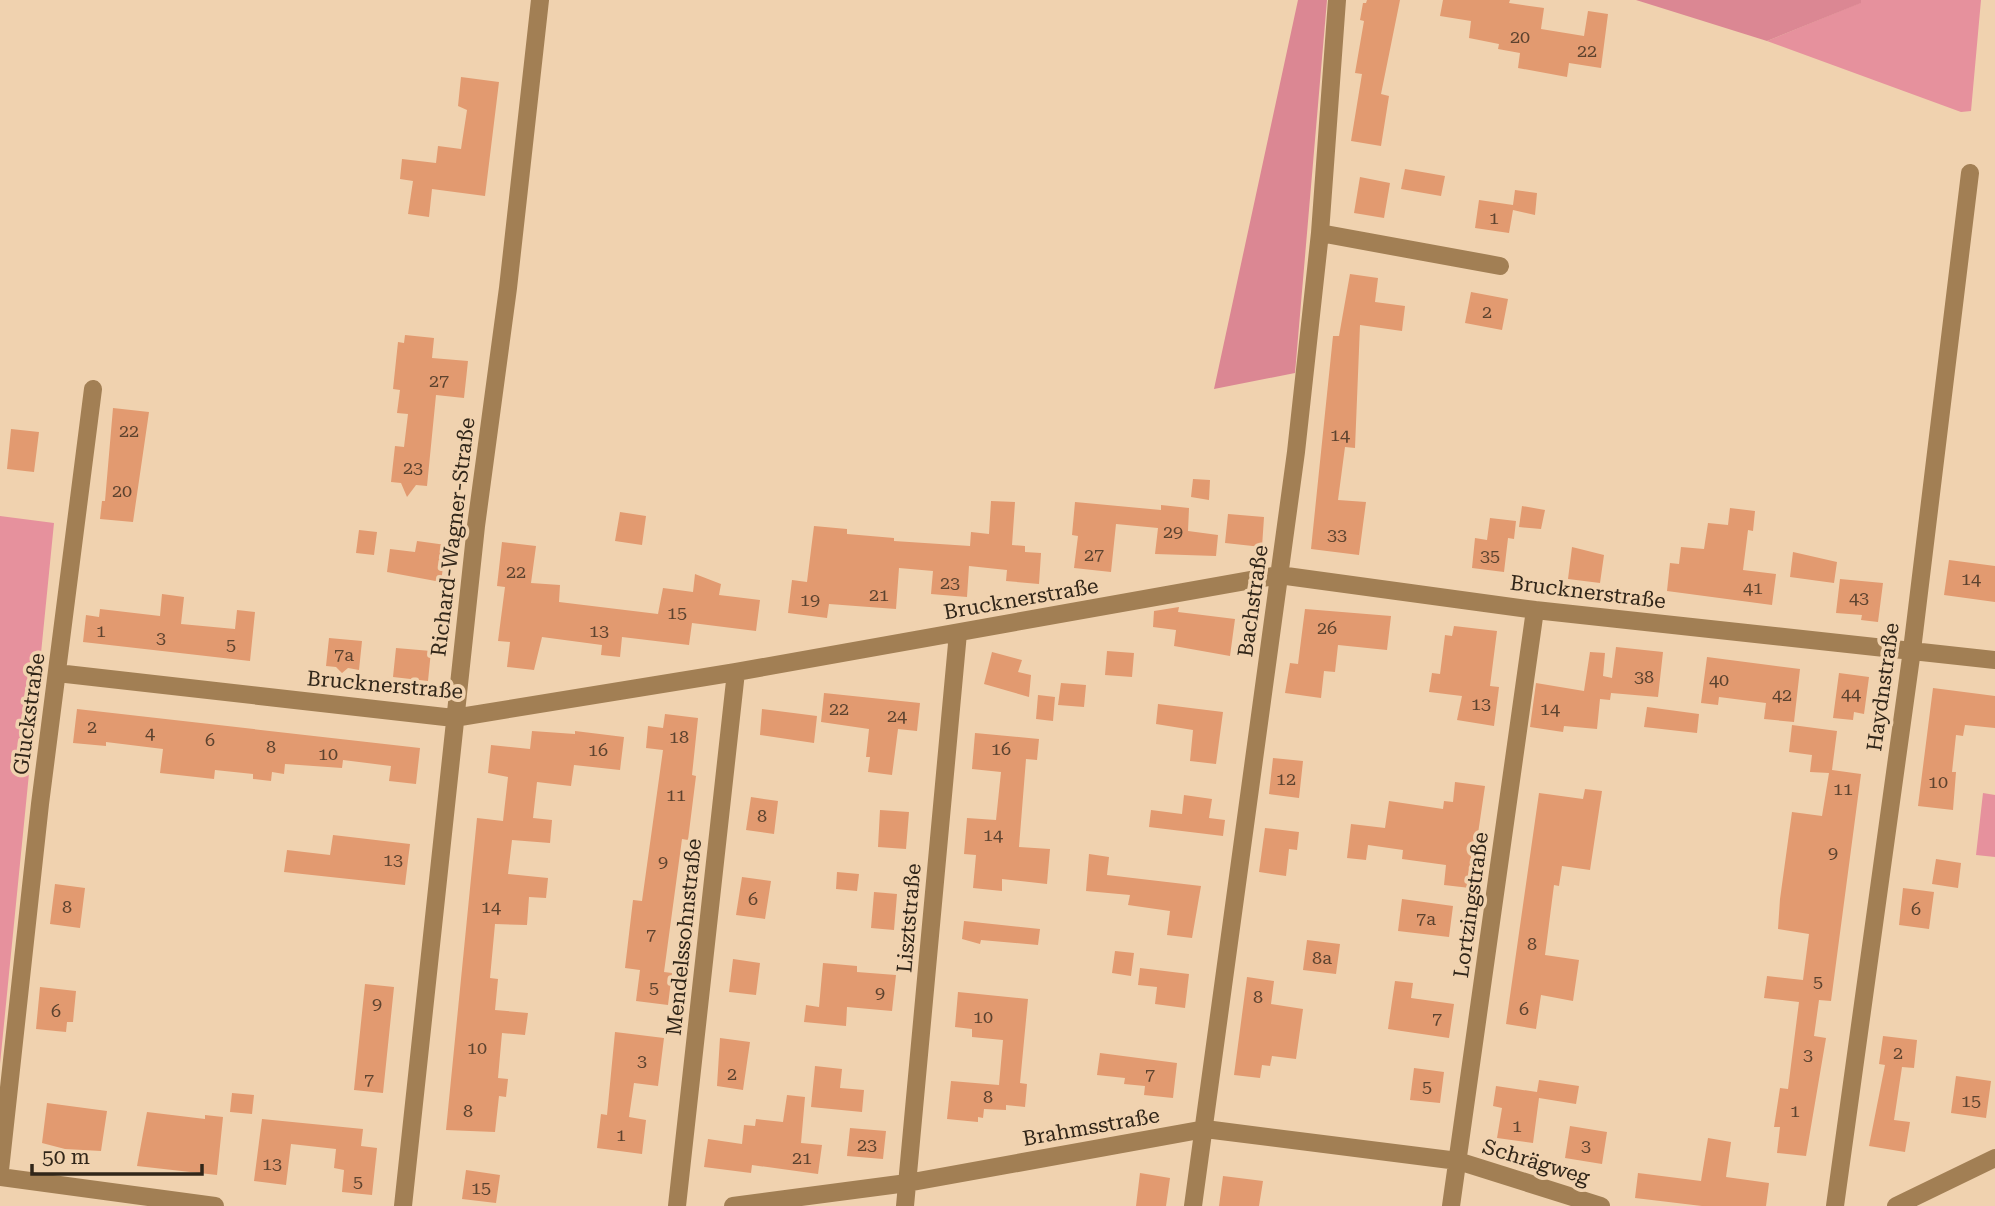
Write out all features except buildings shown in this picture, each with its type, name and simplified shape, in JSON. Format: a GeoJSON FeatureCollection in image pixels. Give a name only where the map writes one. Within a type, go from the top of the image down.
{"type":"FeatureCollection","features":[{"type":"Feature","properties":{"kind":"street","name":"Richard-Wagner-Straße"},"geometry":{"type":"LineString","coordinates":[[403,1206],[454,718],[540,0]]}},
{"type":"Feature","properties":{"kind":"street","name":"Bachstraße"},"geometry":{"type":"LineString","coordinates":[[1193,1206],[1279,575],[1320,233],[1337,0]]}},
{"type":"Feature","properties":{"kind":"street","name":"Haydnstraße"},"geometry":{"type":"LineString","coordinates":[[1835,1206],[1912,650],[1970,173]]}},
{"type":"Feature","properties":{"kind":"street"},"geometry":{"type":"LineString","coordinates":[[1320,233],[1500,266]]}},
{"type":"Feature","properties":{"kind":"street","name":"Gluckstraße"},"geometry":{"type":"LineString","coordinates":[[0,1170],[38,818],[93,389]]}},
{"type":"Feature","properties":{"kind":"street","name":"Brucknerstraße"},"geometry":{"type":"LineString","coordinates":[[57,673],[454,718],[736,672],[1279,575],[1535,610],[1995,660]]}},
{"type":"Feature","properties":{"kind":"street","name":"Lortzingstraße"},"geometry":{"type":"LineString","coordinates":[[1451,1206],[1535,610]]}},
{"type":"Feature","properties":{"kind":"street","name":"Lisztstraße"},"geometry":{"type":"LineString","coordinates":[[905,1206],[958,633]]}},
{"type":"Feature","properties":{"kind":"street","name":"Mendelssohnstraße"},"geometry":{"type":"LineString","coordinates":[[677,1206],[736,672]]}},
{"type":"Feature","properties":{"kind":"street","name":"Brahmsstraße"},"geometry":{"type":"LineString","coordinates":[[733,1206],[907,1183],[1205,1129],[1458,1161]]}},
{"type":"Feature","properties":{"kind":"street"},"geometry":{"type":"LineString","coordinates":[[1896,1206],[1995,1158]]}},
{"type":"Feature","properties":{"kind":"street","name":"Schrägweg"},"geometry":{"type":"LineString","coordinates":[[1458,1161],[1601,1206]]}},
{"type":"Feature","properties":{"kind":"street"},"geometry":{"type":"LineString","coordinates":[[0,1177],[215,1206]]}},
{"type":"Feature","properties":{"kind":"shaded area"},"geometry":{"type":"Polygon","coordinates":[[[1298,0],[1327,0],[1295,373],[1214,389],[1298,0]]]}},
{"type":"Feature","properties":{"kind":"shaded area"},"geometry":{"type":"Polygon","coordinates":[[[1636,0],[1861,0],[1861,3],[1767,41],[1636,0]]]}},
{"type":"Feature","properties":{"kind":"shaded area"},"geometry":{"type":"Polygon","coordinates":[[[1861,0],[1981,0],[1971,111],[1961,112],[1767,41],[1860,3],[1861,0]]]}},
{"type":"Feature","properties":{"kind":"shaded area"},"geometry":{"type":"Polygon","coordinates":[[[0,516],[54,523],[0,1064],[0,516]]]}},
{"type":"Feature","properties":{"kind":"shaded area"},"geometry":{"type":"Polygon","coordinates":[[[1983,793],[1995,795],[1995,857],[1976,855],[1983,793]]]}}]}
